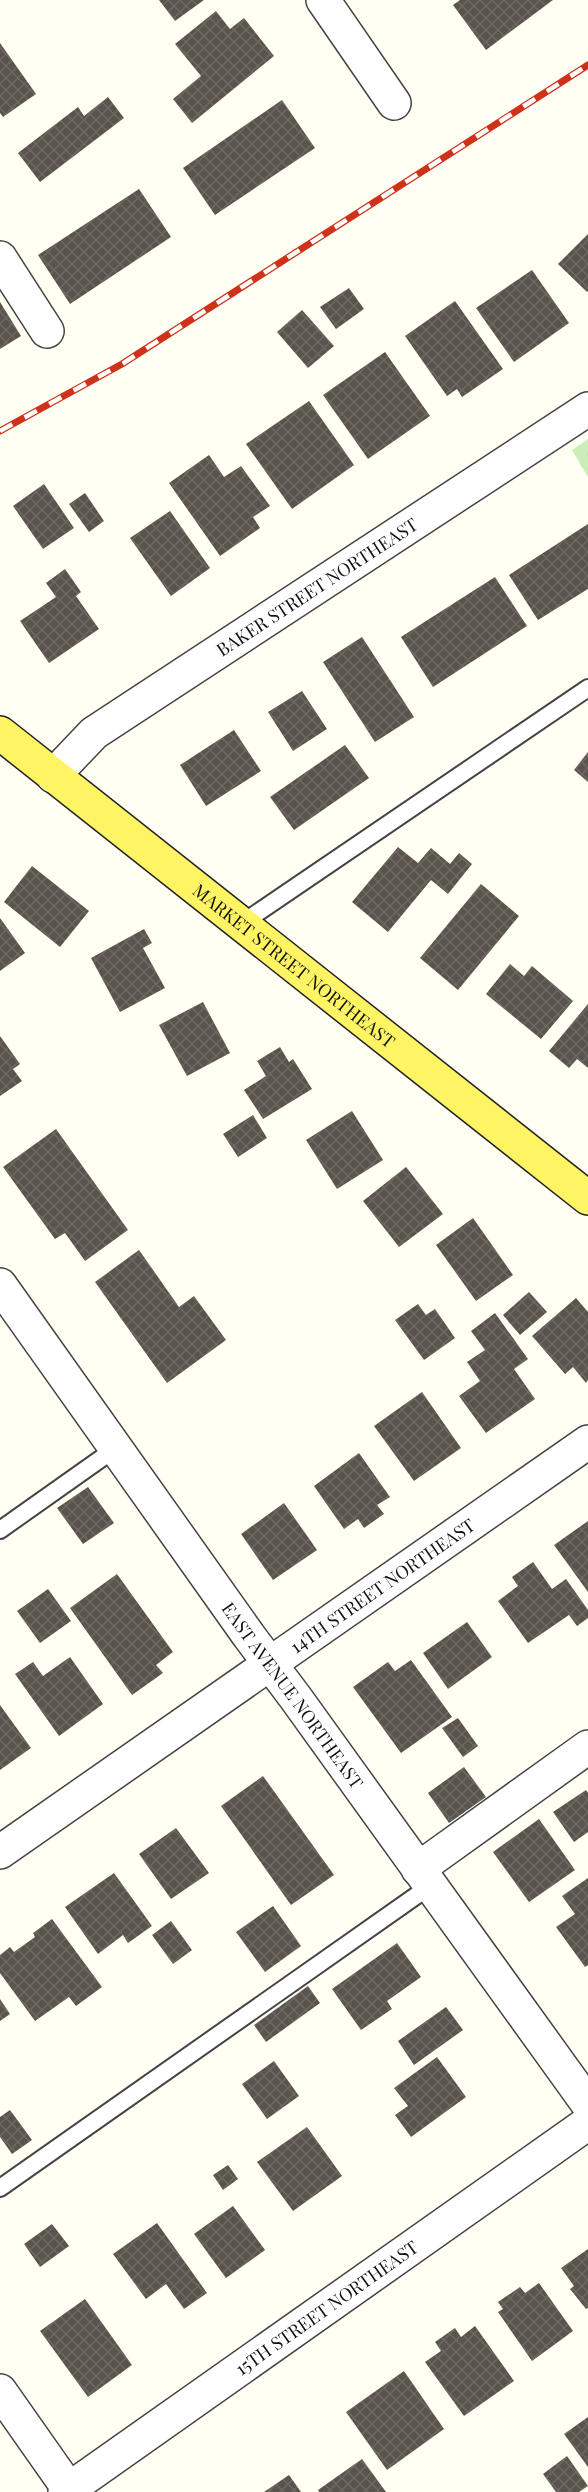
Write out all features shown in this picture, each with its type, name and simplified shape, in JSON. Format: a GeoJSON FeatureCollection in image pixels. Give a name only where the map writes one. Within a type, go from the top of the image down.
{"type":"FeatureCollection","features":[{"type":"Feature","properties":{"kind":"main road","name":"MARKET STREET NORTHEAST"},"geometry":{"type":"LineString","coordinates":[[0,733],[588,1198]]}},
{"type":"Feature","properties":{"kind":"street"},"geometry":{"type":"LineString","coordinates":[[323,0],[394,103]]}},
{"type":"Feature","properties":{"kind":"street"},"geometry":{"type":"LineString","coordinates":[[0,258],[47,331]]}},
{"type":"Feature","properties":{"kind":"street","name":"BAKER STREET NORTHEAST"},"geometry":{"type":"LineString","coordinates":[[53,776],[94,733],[588,409]]}},
{"type":"Feature","properties":{"kind":"street","name":"EAST AVENUE NORTHEAST"},"geometry":{"type":"LineString","coordinates":[[0,1285],[588,2104]]}},
{"type":"Feature","properties":{"kind":"street","name":"14TH STREET NORTHEAST"},"geometry":{"type":"LineString","coordinates":[[0,1852],[588,1442]]}},
{"type":"Feature","properties":{"kind":"street"},"geometry":{"type":"LineString","coordinates":[[424,1878],[588,1747]]}},
{"type":"Feature","properties":{"kind":"street","name":"15TH STREET NORTHEAST"},"geometry":{"type":"LineString","coordinates":[[68,2491],[588,2123]]}},
{"type":"Feature","properties":{"kind":"street"},"geometry":{"type":"LineString","coordinates":[[0,2391],[68,2491]]}},
{"type":"Feature","properties":{"kind":"lane"},"geometry":{"type":"LineString","coordinates":[[242,924],[588,688]]}},
{"type":"Feature","properties":{"kind":"lane"},"geometry":{"type":"LineString","coordinates":[[0,1530],[116,1448]]}},
{"type":"Feature","properties":{"kind":"lane"},"geometry":{"type":"LineString","coordinates":[[0,2188],[424,1878]]}},
{"type":"Feature","properties":{"kind":"green space"},"geometry":{"type":"Polygon","coordinates":[[[588,439],[588,477],[572,450],[588,439]]]}},
{"type":"Feature","properties":{"kind":"building"},"geometry":{"type":"Polygon","coordinates":[[[159,0],[204,0],[175,21],[159,0]]]}},
{"type":"Feature","properties":{"kind":"building"},"geometry":{"type":"Polygon","coordinates":[[[460,0],[553,0],[486,50],[453,5],[460,0]]]}},
{"type":"Feature","properties":{"kind":"building"},"geometry":{"type":"Polygon","coordinates":[[[216,11],[230,29],[244,18],[274,56],[192,123],[173,99],[201,76],[175,44],[216,11]]]}},
{"type":"Feature","properties":{"kind":"building"},"geometry":{"type":"Polygon","coordinates":[[[0,43],[36,94],[3,117],[0,113],[0,43]]]}},
{"type":"Feature","properties":{"kind":"building"},"geometry":{"type":"Polygon","coordinates":[[[108,97],[124,118],[40,182],[18,153],[78,107],[84,116],[108,97]]]}},
{"type":"Feature","properties":{"kind":"building"},"geometry":{"type":"Polygon","coordinates":[[[282,100],[315,148],[215,215],[183,168],[282,100]]]}},
{"type":"Feature","properties":{"kind":"building"},"geometry":{"type":"Polygon","coordinates":[[[139,189],[171,237],[70,304],[38,255],[139,189]]]}},
{"type":"Feature","properties":{"kind":"building"},"geometry":{"type":"Polygon","coordinates":[[[588,234],[588,291],[587,292],[558,264],[588,234]]]}},
{"type":"Feature","properties":{"kind":"building"},"geometry":{"type":"Polygon","coordinates":[[[532,270],[569,323],[514,362],[476,308],[532,270]]]}},
{"type":"Feature","properties":{"kind":"building"},"geometry":{"type":"Polygon","coordinates":[[[349,288],[364,309],[336,329],[320,307],[349,288]]]}},
{"type":"Feature","properties":{"kind":"building"},"geometry":{"type":"Polygon","coordinates":[[[455,301],[503,369],[462,397],[457,389],[447,396],[405,336],[455,301]]]}},
{"type":"Feature","properties":{"kind":"building"},"geometry":{"type":"Polygon","coordinates":[[[0,302],[21,336],[0,349],[0,302]]]}},
{"type":"Feature","properties":{"kind":"building"},"geometry":{"type":"Polygon","coordinates":[[[302,310],[334,346],[308,368],[277,332],[302,310]]]}},
{"type":"Feature","properties":{"kind":"building"},"geometry":{"type":"Polygon","coordinates":[[[385,352],[430,416],[368,459],[323,395],[385,352]]]}},
{"type":"Feature","properties":{"kind":"building"},"geometry":{"type":"Polygon","coordinates":[[[309,401],[354,465],[292,509],[246,444],[309,401]]]}},
{"type":"Feature","properties":{"kind":"building"},"geometry":{"type":"Polygon","coordinates":[[[209,455],[224,477],[241,466],[270,506],[253,517],[260,528],[220,556],[169,483],[209,455]]]}},
{"type":"Feature","properties":{"kind":"building"},"geometry":{"type":"Polygon","coordinates":[[[44,484],[74,528],[43,549],[13,506],[44,484]]]}},
{"type":"Feature","properties":{"kind":"building"},"geometry":{"type":"Polygon","coordinates":[[[85,493],[104,521],[89,532],[69,504],[85,493]]]}},
{"type":"Feature","properties":{"kind":"building"},"geometry":{"type":"Polygon","coordinates":[[[170,511],[210,568],[171,596],[130,538],[170,511]]]}},
{"type":"Feature","properties":{"kind":"building"},"geometry":{"type":"Polygon","coordinates":[[[588,524],[588,589],[538,620],[509,575],[588,524]]]}},
{"type":"Feature","properties":{"kind":"building"},"geometry":{"type":"Polygon","coordinates":[[[65,569],[81,592],[76,596],[99,629],[49,663],[20,621],[56,597],[46,583],[65,569]]]}},
{"type":"Feature","properties":{"kind":"building"},"geometry":{"type":"Polygon","coordinates":[[[495,577],[527,626],[433,687],[401,637],[495,577]]]}},
{"type":"Feature","properties":{"kind":"building"},"geometry":{"type":"Polygon","coordinates":[[[362,637],[414,717],[375,742],[323,662],[362,637]]]}},
{"type":"Feature","properties":{"kind":"building"},"geometry":{"type":"Polygon","coordinates":[[[302,691],[327,729],[293,751],[268,712],[302,691]]]}},
{"type":"Feature","properties":{"kind":"building"},"geometry":{"type":"Polygon","coordinates":[[[234,730],[261,771],[206,806],[180,765],[234,730]]]}},
{"type":"Feature","properties":{"kind":"building"},"geometry":{"type":"Polygon","coordinates":[[[345,745],[369,778],[294,830],[270,797],[345,745]]]}},
{"type":"Feature","properties":{"kind":"building"},"geometry":{"type":"Polygon","coordinates":[[[588,752],[588,782],[574,770],[588,752]]]}},
{"type":"Feature","properties":{"kind":"building"},"geometry":{"type":"Polygon","coordinates":[[[398,847],[418,863],[431,848],[450,864],[459,853],[472,864],[448,894],[431,880],[388,932],[352,902],[398,847]]]}},
{"type":"Feature","properties":{"kind":"building"},"geometry":{"type":"Polygon","coordinates":[[[32,866],[89,911],[60,947],[4,902],[32,866]]]}},
{"type":"Feature","properties":{"kind":"building"},"geometry":{"type":"Polygon","coordinates":[[[481,884],[519,916],[458,990],[420,958],[481,884]]]}},
{"type":"Feature","properties":{"kind":"building"},"geometry":{"type":"Polygon","coordinates":[[[0,918],[25,953],[0,971],[0,918]]]}},
{"type":"Feature","properties":{"kind":"building"},"geometry":{"type":"Polygon","coordinates":[[[144,929],[152,943],[143,948],[165,988],[120,1012],[91,958],[144,929]]]}},
{"type":"Feature","properties":{"kind":"building"},"geometry":{"type":"Polygon","coordinates":[[[510,964],[524,976],[532,966],[573,1001],[541,1039],[486,994],[510,964]]]}},
{"type":"Feature","properties":{"kind":"building"},"geometry":{"type":"Polygon","coordinates":[[[203,1002],[230,1053],[187,1076],[159,1025],[203,1002]]]}},
{"type":"Feature","properties":{"kind":"building"},"geometry":{"type":"Polygon","coordinates":[[[588,1004],[588,1068],[577,1059],[569,1068],[549,1051],[588,1004]]]}},
{"type":"Feature","properties":{"kind":"building"},"geometry":{"type":"Polygon","coordinates":[[[0,1036],[20,1064],[13,1069],[22,1081],[0,1096],[0,1036]]]}},
{"type":"Feature","properties":{"kind":"building"},"geometry":{"type":"Polygon","coordinates":[[[280,1047],[289,1062],[293,1059],[312,1089],[263,1119],[244,1090],[266,1076],[257,1061],[280,1047]]]}},
{"type":"Feature","properties":{"kind":"building"},"geometry":{"type":"Polygon","coordinates":[[[352,1111],[383,1160],[337,1189],[306,1140],[352,1111]]]}},
{"type":"Feature","properties":{"kind":"building"},"geometry":{"type":"Polygon","coordinates":[[[253,1115],[267,1138],[238,1157],[223,1134],[253,1115]]]}},
{"type":"Feature","properties":{"kind":"building"},"geometry":{"type":"Polygon","coordinates":[[[56,1129],[128,1230],[85,1261],[65,1233],[55,1239],[3,1167],[56,1129]]]}},
{"type":"Feature","properties":{"kind":"building"},"geometry":{"type":"Polygon","coordinates":[[[406,1167],[443,1214],[399,1247],[363,1201],[406,1167]]]}},
{"type":"Feature","properties":{"kind":"building"},"geometry":{"type":"Polygon","coordinates":[[[473,1218],[513,1275],[476,1301],[436,1245],[473,1218]]]}},
{"type":"Feature","properties":{"kind":"building"},"geometry":{"type":"Polygon","coordinates":[[[139,1250],[179,1307],[194,1296],[226,1340],[167,1383],[95,1282],[139,1250]]]}},
{"type":"Feature","properties":{"kind":"building"},"geometry":{"type":"Polygon","coordinates":[[[529,1292],[547,1312],[520,1335],[503,1315],[529,1292]]]}},
{"type":"Feature","properties":{"kind":"building"},"geometry":{"type":"Polygon","coordinates":[[[576,1298],[588,1312],[588,1380],[586,1383],[573,1367],[565,1374],[532,1336],[576,1298]]]}},
{"type":"Feature","properties":{"kind":"building"},"geometry":{"type":"Polygon","coordinates":[[[418,1304],[426,1315],[435,1309],[455,1338],[424,1360],[395,1320],[418,1304]]]}},
{"type":"Feature","properties":{"kind":"building"},"geometry":{"type":"Polygon","coordinates":[[[495,1313],[528,1359],[514,1369],[535,1399],[486,1433],[459,1396],[480,1381],[467,1362],[485,1350],[471,1331],[495,1313]]]}},
{"type":"Feature","properties":{"kind":"building"},"geometry":{"type":"Polygon","coordinates":[[[422,1392],[461,1448],[414,1481],[374,1426],[422,1392]]]}},
{"type":"Feature","properties":{"kind":"building"},"geometry":{"type":"Polygon","coordinates":[[[359,1453],[390,1497],[377,1505],[384,1514],[364,1528],[358,1519],[344,1529],[314,1486],[359,1453]]]}},
{"type":"Feature","properties":{"kind":"building"},"geometry":{"type":"Polygon","coordinates":[[[88,1487],[114,1523],[83,1544],[57,1508],[88,1487]]]}},
{"type":"Feature","properties":{"kind":"building"},"geometry":{"type":"Polygon","coordinates":[[[284,1503],[317,1550],[273,1580],[241,1534],[284,1503]]]}},
{"type":"Feature","properties":{"kind":"building"},"geometry":{"type":"Polygon","coordinates":[[[588,1521],[588,1592],[554,1545],[588,1521]]]}},
{"type":"Feature","properties":{"kind":"building"},"geometry":{"type":"Polygon","coordinates":[[[533,1562],[552,1589],[566,1579],[588,1610],[588,1618],[577,1626],[569,1615],[528,1643],[498,1601],[518,1586],[512,1577],[533,1562]]]}},
{"type":"Feature","properties":{"kind":"building"},"geometry":{"type":"Polygon","coordinates":[[[117,1574],[173,1652],[156,1665],[163,1673],[132,1695],[70,1608],[117,1574]]]}},
{"type":"Feature","properties":{"kind":"building"},"geometry":{"type":"Polygon","coordinates":[[[48,1589],[71,1621],[40,1643],[17,1611],[48,1589]]]}},
{"type":"Feature","properties":{"kind":"building"},"geometry":{"type":"Polygon","coordinates":[[[467,1622],[492,1657],[448,1689],[423,1653],[467,1622]]]}},
{"type":"Feature","properties":{"kind":"building"},"geometry":{"type":"Polygon","coordinates":[[[70,1657],[103,1704],[59,1736],[15,1674],[33,1662],[43,1676],[70,1657]]]}},
{"type":"Feature","properties":{"kind":"building"},"geometry":{"type":"Polygon","coordinates":[[[411,1660],[452,1717],[401,1753],[353,1687],[388,1662],[395,1671],[411,1660]]]}},
{"type":"Feature","properties":{"kind":"building"},"geometry":{"type":"Polygon","coordinates":[[[0,1705],[31,1748],[0,1770],[0,1705]]]}},
{"type":"Feature","properties":{"kind":"building"},"geometry":{"type":"Polygon","coordinates":[[[458,1718],[478,1746],[463,1757],[442,1728],[458,1718]]]}},
{"type":"Feature","properties":{"kind":"building"},"geometry":{"type":"Polygon","coordinates":[[[464,1767],[486,1797],[449,1823],[428,1793],[464,1767]]]}},
{"type":"Feature","properties":{"kind":"building"},"geometry":{"type":"Polygon","coordinates":[[[263,1776],[334,1875],[291,1905],[221,1806],[263,1776]]]}},
{"type":"Feature","properties":{"kind":"building"},"geometry":{"type":"Polygon","coordinates":[[[586,1790],[588,1793],[588,1832],[574,1842],[553,1812],[586,1790]]]}},
{"type":"Feature","properties":{"kind":"building"},"geometry":{"type":"Polygon","coordinates":[[[539,1819],[575,1870],[529,1902],[493,1852],[539,1819]]]}},
{"type":"Feature","properties":{"kind":"building"},"geometry":{"type":"Polygon","coordinates":[[[176,1828],[209,1873],[171,1899],[139,1854],[176,1828]]]}},
{"type":"Feature","properties":{"kind":"building"},"geometry":{"type":"Polygon","coordinates":[[[114,1873],[152,1926],[128,1943],[123,1935],[98,1954],[65,1907],[114,1873]]]}},
{"type":"Feature","properties":{"kind":"building"},"geometry":{"type":"Polygon","coordinates":[[[588,1878],[588,1965],[585,1967],[556,1927],[575,1914],[562,1896],[588,1878]]]}},
{"type":"Feature","properties":{"kind":"building"},"geometry":{"type":"Polygon","coordinates":[[[273,1906],[301,1946],[265,1972],[236,1932],[273,1906]]]}},
{"type":"Feature","properties":{"kind":"building"},"geometry":{"type":"Polygon","coordinates":[[[52,1919],[102,1987],[76,2006],[69,1997],[35,2021],[0,1973],[0,1955],[10,1947],[14,1952],[35,1937],[33,1933],[52,1919]]]}},
{"type":"Feature","properties":{"kind":"building"},"geometry":{"type":"Polygon","coordinates":[[[171,1921],[192,1950],[173,1964],[152,1935],[171,1921]]]}},
{"type":"Feature","properties":{"kind":"building"},"geometry":{"type":"Polygon","coordinates":[[[397,1943],[421,1977],[387,2001],[392,2009],[361,2030],[332,1989],[397,1943]]]}},
{"type":"Feature","properties":{"kind":"building"},"geometry":{"type":"Polygon","coordinates":[[[308,1986],[320,2003],[266,2042],[254,2025],[308,1986]]]}},
{"type":"Feature","properties":{"kind":"building"},"geometry":{"type":"Polygon","coordinates":[[[0,1999],[10,2014],[0,2021],[0,1999]]]}},
{"type":"Feature","properties":{"kind":"building"},"geometry":{"type":"Polygon","coordinates":[[[446,2007],[463,2030],[414,2065],[398,2041],[446,2007]]]}},
{"type":"Feature","properties":{"kind":"building"},"geometry":{"type":"Polygon","coordinates":[[[437,2057],[466,2097],[411,2137],[395,2115],[408,2106],[394,2088],[437,2057]]]}},
{"type":"Feature","properties":{"kind":"building"},"geometry":{"type":"Polygon","coordinates":[[[274,2061],[299,2096],[267,2119],[242,2084],[274,2061]]]}},
{"type":"Feature","properties":{"kind":"building"},"geometry":{"type":"Polygon","coordinates":[[[10,2110],[32,2140],[12,2154],[0,2137],[0,2117],[10,2110]]]}},
{"type":"Feature","properties":{"kind":"building"},"geometry":{"type":"Polygon","coordinates":[[[307,2127],[342,2176],[293,2211],[257,2162],[307,2127]]]}},
{"type":"Feature","properties":{"kind":"building"},"geometry":{"type":"Polygon","coordinates":[[[228,2165],[238,2179],[223,2190],[213,2175],[228,2165]]]}},
{"type":"Feature","properties":{"kind":"building"},"geometry":{"type":"Polygon","coordinates":[[[233,2206],[265,2250],[226,2278],[194,2234],[233,2206]]]}},
{"type":"Feature","properties":{"kind":"building"},"geometry":{"type":"Polygon","coordinates":[[[157,2223],[207,2293],[184,2309],[166,2284],[146,2299],[113,2254],[157,2223]]]}},
{"type":"Feature","properties":{"kind":"building"},"geometry":{"type":"Polygon","coordinates":[[[52,2224],[69,2246],[40,2267],[24,2244],[52,2224]]]}},
{"type":"Feature","properties":{"kind":"building"},"geometry":{"type":"Polygon","coordinates":[[[588,2249],[588,2308],[586,2309],[570,2289],[574,2286],[561,2268],[588,2249]]]}},
{"type":"Feature","properties":{"kind":"building"},"geometry":{"type":"Polygon","coordinates":[[[539,2283],[573,2331],[532,2361],[498,2312],[503,2309],[498,2302],[520,2287],[525,2293],[539,2283]]]}},
{"type":"Feature","properties":{"kind":"building"},"geometry":{"type":"Polygon","coordinates":[[[85,2299],[132,2365],[88,2397],[40,2331],[85,2299]]]}},
{"type":"Feature","properties":{"kind":"building"},"geometry":{"type":"Polygon","coordinates":[[[475,2326],[514,2381],[464,2416],[425,2362],[441,2351],[435,2342],[455,2328],[461,2337],[475,2326]]]}},
{"type":"Feature","properties":{"kind":"building"},"geometry":{"type":"Polygon","coordinates":[[[404,2371],[444,2429],[387,2470],[346,2412],[404,2371]]]}},
{"type":"Feature","properties":{"kind":"building"},"geometry":{"type":"Polygon","coordinates":[[[588,2417],[588,2467],[564,2434],[588,2417]]]}},
{"type":"Feature","properties":{"kind":"building"},"geometry":{"type":"Polygon","coordinates":[[[567,2456],[588,2486],[579,2492],[556,2492],[543,2474],[567,2456]]]}},
{"type":"Feature","properties":{"kind":"building"},"geometry":{"type":"Polygon","coordinates":[[[362,2459],[386,2492],[319,2492],[318,2490],[362,2459]]]}},
{"type":"Feature","properties":{"kind":"building"},"geometry":{"type":"Polygon","coordinates":[[[289,2475],[301,2492],[264,2492],[289,2475]]]}},
{"type":"Feature","properties":{"kind":"railway"},"geometry":{"type":"LineString","coordinates":[[0,431],[122,364],[588,65]]}}]}
